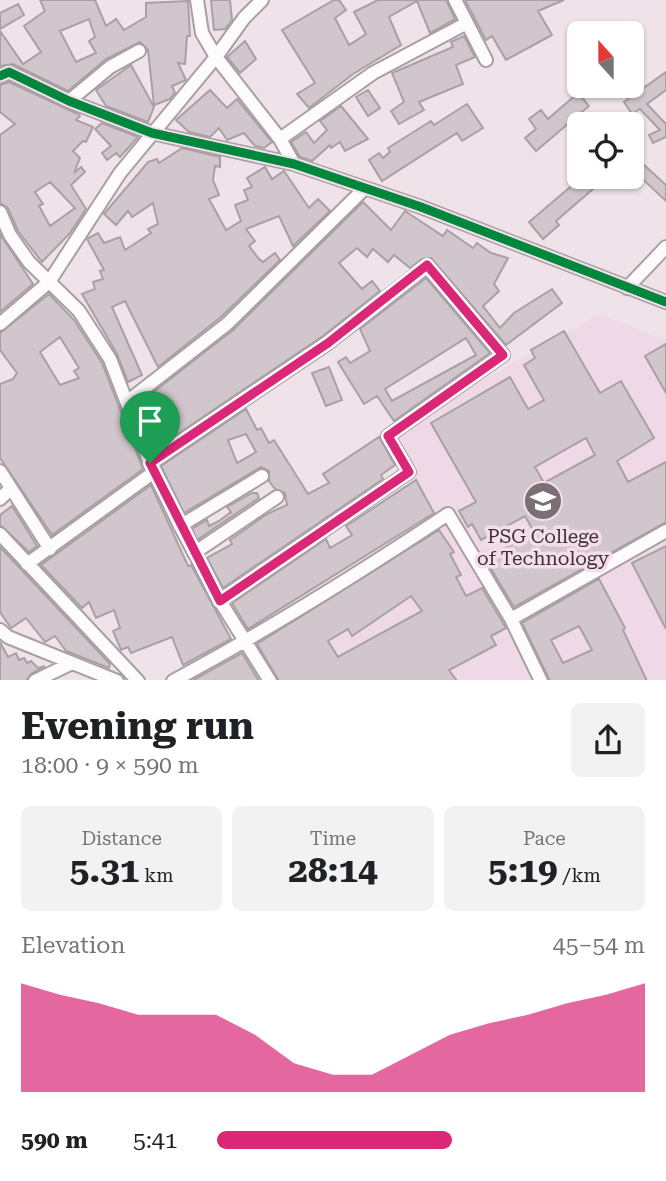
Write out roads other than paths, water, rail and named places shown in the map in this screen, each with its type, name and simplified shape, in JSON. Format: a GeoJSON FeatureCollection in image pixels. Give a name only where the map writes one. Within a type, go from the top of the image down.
{"type":"FeatureCollection","features":[{"type":"Feature","properties":{"kind":"street"},"geometry":{"type":"LineString","coordinates":[[197,0],[202,33],[216,57],[280,139],[294,164]]}},
{"type":"Feature","properties":{"kind":"street"},"geometry":{"type":"LineString","coordinates":[[0,324],[49,282],[120,173],[184,99],[244,18],[262,0]]}},
{"type":"Feature","properties":{"kind":"street"},"geometry":{"type":"LineString","coordinates":[[455,0],[486,60]]}},
{"type":"Feature","properties":{"kind":"street"},"geometry":{"type":"LineString","coordinates":[[280,139],[373,73],[467,23]]}},
{"type":"Feature","properties":{"kind":"street"},"geometry":{"type":"LineString","coordinates":[[69,101],[92,80],[139,51]]}},
{"type":"Feature","properties":{"kind":"street"},"geometry":{"type":"LineString","coordinates":[[0,76],[9,72],[69,101],[152,133],[294,164],[365,188],[666,302]]}},
{"type":"Feature","properties":{"kind":"street"},"geometry":{"type":"LineString","coordinates":[[128,401],[227,324],[365,188]]}},
{"type":"Feature","properties":{"kind":"street"},"geometry":{"type":"LineString","coordinates":[[0,212],[16,244],[85,320],[110,359],[152,468],[180,526],[220,601],[269,680]]}},
{"type":"Feature","properties":{"kind":"street"},"geometry":{"type":"LineString","coordinates":[[627,288],[666,247]]}},
{"type":"Feature","properties":{"kind":"street"},"geometry":{"type":"LineString","coordinates":[[27,564],[50,549],[152,468],[328,343],[427,265],[503,355],[388,436],[409,472],[220,601]]}},
{"type":"Feature","properties":{"kind":"street"},"geometry":{"type":"LineString","coordinates":[[0,471],[50,549]]}},
{"type":"Feature","properties":{"kind":"street"},"geometry":{"type":"LineString","coordinates":[[180,526],[262,476]]}},
{"type":"Feature","properties":{"kind":"street"},"geometry":{"type":"LineString","coordinates":[[0,499],[11,488]]}},
{"type":"Feature","properties":{"kind":"street"},"geometry":{"type":"LineString","coordinates":[[194,553],[277,497]]}},
{"type":"Feature","properties":{"kind":"street"},"geometry":{"type":"LineString","coordinates":[[175,680],[347,581],[448,514],[511,619],[541,680]]}},
{"type":"Feature","properties":{"kind":"street"},"geometry":{"type":"LineString","coordinates":[[511,619],[666,531]]}},
{"type":"Feature","properties":{"kind":"street"},"geometry":{"type":"LineString","coordinates":[[0,534],[137,680]]}},
{"type":"Feature","properties":{"kind":"street"},"geometry":{"type":"LineString","coordinates":[[0,630],[8,637],[114,680]]}},
{"type":"Feature","properties":{"kind":"street"},"geometry":{"type":"LineString","coordinates":[[37,680],[72,663]]}},
{"type":"Feature","properties":{"kind":"place","name":"PSG College of Technology"},"geometry":{"type":"Point","coordinates":[543,501]}}]}
